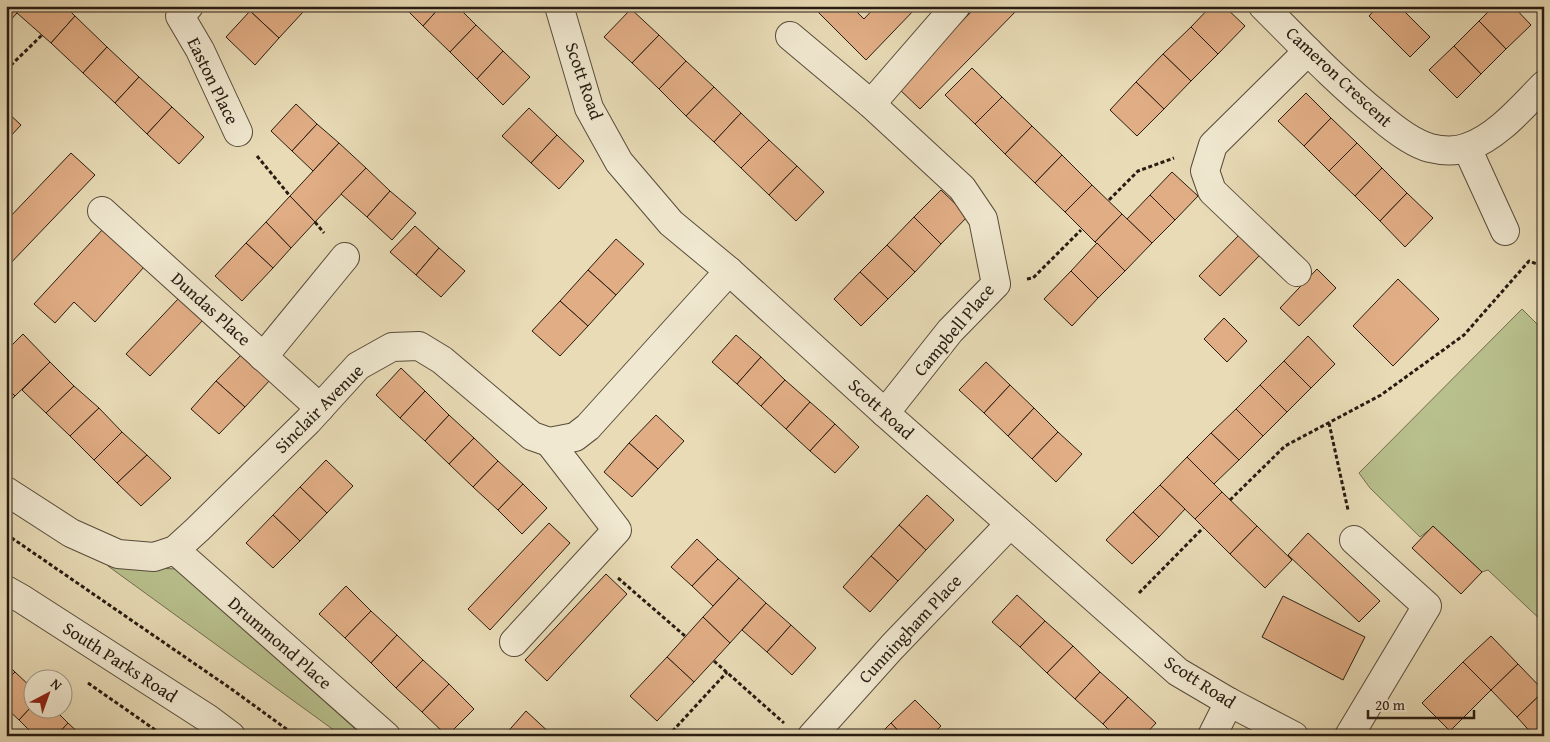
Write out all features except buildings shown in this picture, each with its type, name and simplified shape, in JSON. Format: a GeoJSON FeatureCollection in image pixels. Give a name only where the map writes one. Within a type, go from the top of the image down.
{"type":"FeatureCollection","features":[{"type":"Feature","properties":{"kind":"street","name":"Easton Place"},"geometry":{"type":"LineString","coordinates":[[189,6],[180,16],[200,50],[238,132]]}},
{"type":"Feature","properties":{"kind":"street","name":"Scott Road"},"geometry":{"type":"LineString","coordinates":[[559,6],[590,108],[619,162],[671,223],[729,272],[885,413],[1178,672],[1229,702],[1294,736]]}},
{"type":"Feature","properties":{"kind":"street"},"geometry":{"type":"LineString","coordinates":[[871,104],[956,6]]}},
{"type":"Feature","properties":{"kind":"street","name":"Cameron Crescent"},"geometry":{"type":"LineString","coordinates":[[1264,6],[1355,97],[1399,132],[1429,148],[1448,151],[1467,148],[1490,136],[1544,86]]}},
{"type":"Feature","properties":{"kind":"street","name":"Campbell Place"},"geometry":{"type":"LineString","coordinates":[[790,36],[871,104],[962,188],[984,219],[996,284],[950,331],[885,413]]}},
{"type":"Feature","properties":{"kind":"street"},"geometry":{"type":"LineString","coordinates":[[1297,272],[1212,191],[1205,171],[1213,145],[1308,51]]}},
{"type":"Feature","properties":{"kind":"street"},"geometry":{"type":"LineString","coordinates":[[1467,148],[1505,231]]}},
{"type":"Feature","properties":{"kind":"street","name":"Dundas Place"},"geometry":{"type":"LineString","coordinates":[[102,211],[320,408]]}},
{"type":"Feature","properties":{"kind":"street"},"geometry":{"type":"LineString","coordinates":[[263,357],[345,257]]}},
{"type":"Feature","properties":{"kind":"street"},"geometry":{"type":"LineString","coordinates":[[514,642],[617,530],[549,442],[575,437],[588,427],[729,272]]}},
{"type":"Feature","properties":{"kind":"street","name":"Sinclair Avenue"},"geometry":{"type":"LineString","coordinates":[[6,491],[71,533],[118,554],[154,557],[175,550],[320,408],[358,366],[392,347],[419,346],[442,360],[532,436],[549,442]]}},
{"type":"Feature","properties":{"kind":"street","name":"Cunningham Place"},"geometry":{"type":"LineString","coordinates":[[801,732],[892,647],[1010,524]]}},
{"type":"Feature","properties":{"kind":"street"},"geometry":{"type":"LineString","coordinates":[[1350,736],[1427,606],[1354,540]]}},
{"type":"Feature","properties":{"kind":"street","name":"Drummond Place"},"geometry":{"type":"LineString","coordinates":[[175,550],[386,736]]}},
{"type":"Feature","properties":{"kind":"street","name":"South Parks Road"},"geometry":{"type":"LineString","coordinates":[[6,590],[207,718],[232,736]]}},
{"type":"Feature","properties":{"kind":"street"},"geometry":{"type":"LineString","coordinates":[[1212,736],[1229,702]]}},
{"type":"Feature","properties":{"kind":"path"},"geometry":{"type":"LineString","coordinates":[[69,10],[72,6]]}},
{"type":"Feature","properties":{"kind":"path"},"geometry":{"type":"LineString","coordinates":[[6,70],[42,34]]}},
{"type":"Feature","properties":{"kind":"path"},"geometry":{"type":"LineString","coordinates":[[238,132],[290,196]]}},
{"type":"Feature","properties":{"kind":"path"},"geometry":{"type":"LineString","coordinates":[[1109,200],[1138,171],[1213,145]]}},
{"type":"Feature","properties":{"kind":"path"},"geometry":{"type":"LineString","coordinates":[[996,284],[1033,278],[1081,230]]}},
{"type":"Feature","properties":{"kind":"path"},"geometry":{"type":"LineString","coordinates":[[1230,500],[1285,446],[1381,395],[1464,335],[1529,261],[1544,267]]}},
{"type":"Feature","properties":{"kind":"path"},"geometry":{"type":"LineString","coordinates":[[1329,423],[1354,540]]}},
{"type":"Feature","properties":{"kind":"path"},"geometry":{"type":"LineString","coordinates":[[1116,617],[1203,528]]}},
{"type":"Feature","properties":{"kind":"path"},"geometry":{"type":"LineString","coordinates":[[6,534],[230,688],[296,736]]}},
{"type":"Feature","properties":{"kind":"path"},"geometry":{"type":"LineString","coordinates":[[593,556],[685,636]]}},
{"type":"Feature","properties":{"kind":"path"},"geometry":{"type":"LineString","coordinates":[[714,661],[801,732]]}},
{"type":"Feature","properties":{"kind":"path"},"geometry":{"type":"LineString","coordinates":[[668,736],[727,672]]}},
{"type":"Feature","properties":{"kind":"green space"},"geometry":{"type":"Polygon","coordinates":[[[1522,309],[1544,331],[1544,623],[1488,570],[1482,572],[1433,527],[1420,537],[1370,488],[1359,473],[1522,309]]]}},
{"type":"Feature","properties":{"kind":"green space"},"geometry":{"type":"Polygon","coordinates":[[[108,566],[177,569],[363,736],[342,736],[108,566]]]}}]}
